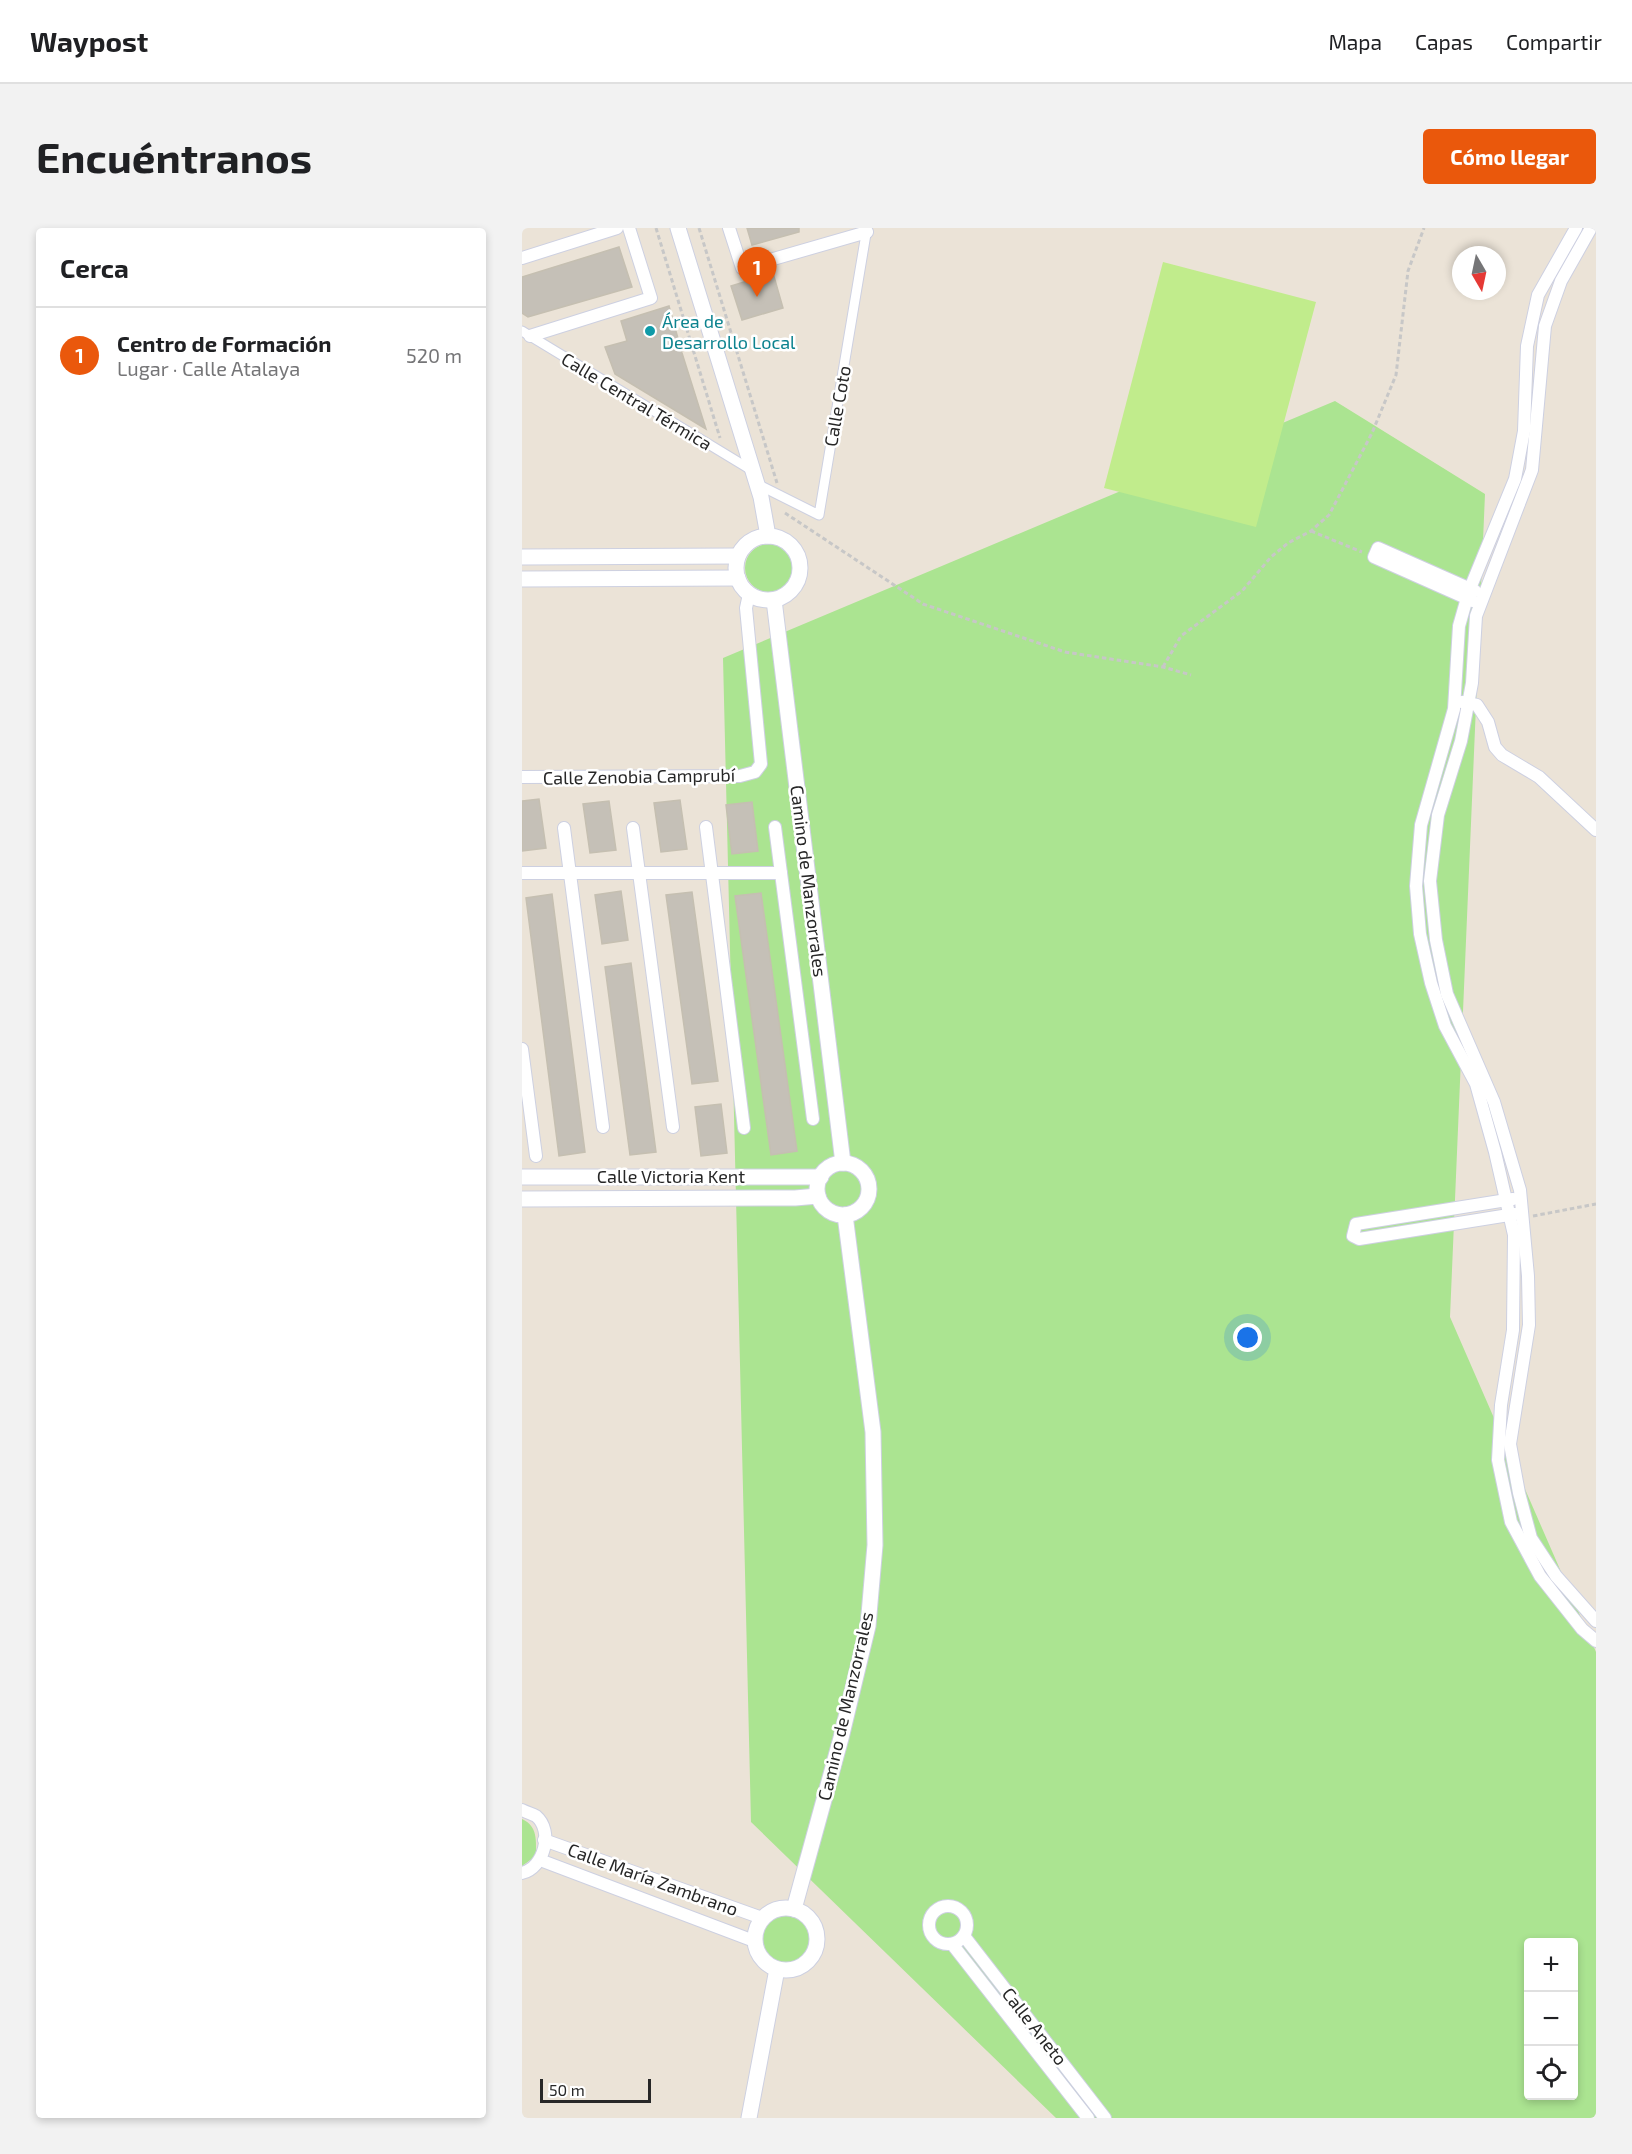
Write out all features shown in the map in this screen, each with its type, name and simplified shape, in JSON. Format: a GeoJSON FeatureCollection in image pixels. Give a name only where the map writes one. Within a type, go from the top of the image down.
{"type":"FeatureCollection","features":[{"type":"Feature","properties":{"kind":"street"},"geometry":{"type":"LineString","coordinates":[[522,258],[617,228]]}},
{"type":"Feature","properties":{"kind":"street"},"geometry":{"type":"LineString","coordinates":[[526,334],[651,298],[628,228]]}},
{"type":"Feature","properties":{"kind":"street"},"geometry":{"type":"LineString","coordinates":[[678,228],[757,484],[768,536]]}},
{"type":"Feature","properties":{"kind":"street"},"geometry":{"type":"LineString","coordinates":[[729,228],[742,267],[867,230]]}},
{"type":"Feature","properties":{"kind":"street"},"geometry":{"type":"LineString","coordinates":[[1576,228],[1538,295],[1527,346],[1524,431],[1515,479],[1469,594],[1459,626],[1455,700],[1438,770],[1421,825],[1416,886],[1420,934],[1431,983],[1445,1026],[1476,1084],[1514,1235],[1513,1330],[1501,1405],[1498,1460],[1511,1522],[1540,1576],[1582,1629],[1596,1641]]}},
{"type":"Feature","properties":{"kind":"street"},"geometry":{"type":"LineString","coordinates":[[1591,228],[1562,281],[1545,326],[1533,470],[1476,616],[1468,704],[1461,741],[1438,815],[1430,881],[1436,940],[1448,994],[1494,1102],[1521,1197],[1528,1276],[1529,1325],[1510,1444],[1531,1538],[1556,1576],[1596,1621]]}},
{"type":"Feature","properties":{"kind":"street","name":"Calle Coto"},"geometry":{"type":"LineString","coordinates":[[757,484],[819,515],[867,230]]}},
{"type":"Feature","properties":{"kind":"street","name":"Calle Central Térmica"},"geometry":{"type":"LineString","coordinates":[[526,334],[725,454],[757,484]]}},
{"type":"Feature","properties":{"kind":"street"},"geometry":{"type":"LineString","coordinates":[[768,536],[788,542],[800,560],[798,580],[792,589],[774,600],[765,600],[749,594],[738,578],[738,556],[750,542],[768,536]]}},
{"type":"Feature","properties":{"kind":"street"},"geometry":{"type":"LineString","coordinates":[[1374,557],[1378,548],[1483,600]]}},
{"type":"Feature","properties":{"kind":"street"},"geometry":{"type":"LineString","coordinates":[[522,557],[738,556]]}},
{"type":"Feature","properties":{"kind":"street"},"geometry":{"type":"LineString","coordinates":[[522,579],[738,578]]}},
{"type":"Feature","properties":{"kind":"street","name":"Calle Zenobia Camprubí"},"geometry":{"type":"LineString","coordinates":[[522,777],[740,776],[754,772],[761,764],[746,608],[749,594]]}},
{"type":"Feature","properties":{"kind":"street","name":"Camino de Manzorrales"},"geometry":{"type":"LineString","coordinates":[[774,600],[843,1163]]}},
{"type":"Feature","properties":{"kind":"street"},"geometry":{"type":"LineString","coordinates":[[1455,700],[1478,705],[1488,722],[1495,747],[1502,755],[1539,777],[1596,830]]}},
{"type":"Feature","properties":{"kind":"street"},"geometry":{"type":"LineString","coordinates":[[706,827],[744,1128]]}},
{"type":"Feature","properties":{"kind":"street"},"geometry":{"type":"LineString","coordinates":[[775,827],[813,1119]]}},
{"type":"Feature","properties":{"kind":"street"},"geometry":{"type":"LineString","coordinates":[[564,828],[603,1127]]}},
{"type":"Feature","properties":{"kind":"street"},"geometry":{"type":"LineString","coordinates":[[633,828],[673,1127]]}},
{"type":"Feature","properties":{"kind":"street"},"geometry":{"type":"LineString","coordinates":[[522,873],[781,873]]}},
{"type":"Feature","properties":{"kind":"street"},"geometry":{"type":"LineString","coordinates":[[522,1049],[536,1156]]}},
{"type":"Feature","properties":{"kind":"street"},"geometry":{"type":"LineString","coordinates":[[843,1163],[860,1169],[869,1184],[867,1201],[861,1208],[845,1215],[828,1210],[818,1196],[821,1177],[830,1167],[843,1163]]}},
{"type":"Feature","properties":{"kind":"street","name":"Calle Victoria Kent"},"geometry":{"type":"LineString","coordinates":[[522,1177],[821,1177]]}},
{"type":"Feature","properties":{"kind":"street","name":"Calle Victoria Kent"},"geometry":{"type":"LineString","coordinates":[[522,1199],[818,1196]]}},
{"type":"Feature","properties":{"kind":"street"},"geometry":{"type":"LineString","coordinates":[[1521,1197],[1356,1224],[1353,1236],[1359,1239],[1509,1214],[1522,1216]]}},
{"type":"Feature","properties":{"kind":"street","name":"Camino de Manzorrales"},"geometry":{"type":"LineString","coordinates":[[794,1908],[841,1738],[867,1626],[875,1545],[873,1432],[845,1215]]}},
{"type":"Feature","properties":{"kind":"street"},"geometry":{"type":"LineString","coordinates":[[522,1810],[536,1817],[544,1830],[540,1860],[522,1872]]}},
{"type":"Feature","properties":{"kind":"street","name":"Calle María Zambrano"},"geometry":{"type":"LineString","coordinates":[[544,1840],[762,1918]]}},
{"type":"Feature","properties":{"kind":"street","name":"Calle María Zambrano"},"geometry":{"type":"LineString","coordinates":[[540,1860],[754,1941]]}},
{"type":"Feature","properties":{"kind":"street"},"geometry":{"type":"LineString","coordinates":[[950,1906],[961,1912],[967,1923],[964,1936],[952,1944],[939,1942],[930,1933],[930,1920],[937,1910],[950,1906]]}},
{"type":"Feature","properties":{"kind":"street"},"geometry":{"type":"LineString","coordinates":[[794,1908],[803,1912],[815,1928],[816,1948],[812,1957],[796,1969],[777,1969],[761,1959],[754,1941],[762,1918],[777,1909],[794,1908]]}},
{"type":"Feature","properties":{"kind":"street","name":"Calle Aneto"},"geometry":{"type":"LineString","coordinates":[[964,1936],[1105,2118]]}},
{"type":"Feature","properties":{"kind":"street","name":"Calle Aneto"},"geometry":{"type":"LineString","coordinates":[[952,1944],[1088,2118]]}},
{"type":"Feature","properties":{"kind":"street"},"geometry":{"type":"LineString","coordinates":[[749,2118],[777,1969]]}},
{"type":"Feature","properties":{"kind":"path"},"geometry":{"type":"LineString","coordinates":[[656,228],[725,454]]}},
{"type":"Feature","properties":{"kind":"path"},"geometry":{"type":"LineString","coordinates":[[699,228],[781,496]]}},
{"type":"Feature","properties":{"kind":"path"},"geometry":{"type":"LineString","coordinates":[[1163,667],[1180,636],[1242,591],[1271,557],[1288,543],[1311,531],[1329,515],[1372,433],[1395,375],[1408,271],[1424,228]]}},
{"type":"Feature","properties":{"kind":"path"},"geometry":{"type":"LineString","coordinates":[[757,484],[923,604],[1065,652],[1163,667],[1191,675]]}},
{"type":"Feature","properties":{"kind":"path"},"geometry":{"type":"LineString","coordinates":[[1311,531],[1374,557]]}},
{"type":"Feature","properties":{"kind":"path"},"geometry":{"type":"LineString","coordinates":[[1522,1216],[1596,1204]]}},
{"type":"Feature","properties":{"kind":"green space"},"geometry":{"type":"Polygon","coordinates":[[[1163,262],[1316,302],[1256,527],[1104,488],[1163,262]]]}},
{"type":"Feature","properties":{"kind":"green space"},"geometry":{"type":"Polygon","coordinates":[[[1335,401],[1485,494],[1450,1317],[1596,1652],[1596,2118],[1056,2118],[751,1822],[723,658],[1335,401]]]}},
{"type":"Feature","properties":{"kind":"green space"},"geometry":{"type":"Polygon","coordinates":[[[769,544],[786,551],[793,568],[786,585],[769,592],[752,585],[745,568],[752,551],[769,544]]]}},
{"type":"Feature","properties":{"kind":"green space"},"geometry":{"type":"Polygon","coordinates":[[[522,1819],[531,1826],[535,1834],[536,1856],[522,1866],[522,1819]]]}},
{"type":"Feature","properties":{"kind":"green space"},"geometry":{"type":"Polygon","coordinates":[[[781,1914],[791,1914],[804,1921],[811,1934],[811,1944],[804,1957],[791,1964],[781,1964],[772,1960],[765,1953],[761,1944],[761,1934],[765,1925],[772,1918],[781,1914]]]}},
{"type":"Feature","properties":{"kind":"building"},"geometry":{"type":"Polygon","coordinates":[[[747,228],[799,228],[799,232],[752,245],[747,228]]]}},
{"type":"Feature","properties":{"kind":"building"},"geometry":{"type":"Polygon","coordinates":[[[619,247],[632,287],[528,317],[522,313],[522,277],[619,247]]]}},
{"type":"Feature","properties":{"kind":"building"},"geometry":{"type":"Polygon","coordinates":[[[773,273],[783,308],[742,320],[731,286],[773,273]]]}},
{"type":"Feature","properties":{"kind":"building"},"geometry":{"type":"Polygon","coordinates":[[[669,306],[706,429],[615,374],[605,347],[627,341],[621,321],[669,306]]]}},
{"type":"Feature","properties":{"kind":"building"},"geometry":{"type":"Polygon","coordinates":[[[539,799],[546,848],[522,851],[522,801],[539,799]]]}},
{"type":"Feature","properties":{"kind":"building"},"geometry":{"type":"Polygon","coordinates":[[[680,800],[687,849],[661,852],[654,803],[680,800]]]}},
{"type":"Feature","properties":{"kind":"building"},"geometry":{"type":"Polygon","coordinates":[[[609,801],[616,850],[590,853],[583,804],[609,801]]]}},
{"type":"Feature","properties":{"kind":"building"},"geometry":{"type":"Polygon","coordinates":[[[752,802],[758,851],[732,854],[726,805],[752,802]]]}},
{"type":"Feature","properties":{"kind":"building"},"geometry":{"type":"Polygon","coordinates":[[[621,891],[628,940],[602,944],[595,895],[621,891]]]}},
{"type":"Feature","properties":{"kind":"building"},"geometry":{"type":"Polygon","coordinates":[[[692,892],[718,1081],[692,1084],[666,895],[692,892]]]}},
{"type":"Feature","properties":{"kind":"building"},"geometry":{"type":"Polygon","coordinates":[[[761,893],[797,1151],[771,1155],[735,896],[761,893]]]}},
{"type":"Feature","properties":{"kind":"building"},"geometry":{"type":"Polygon","coordinates":[[[552,894],[585,1152],[559,1156],[526,898],[552,894]]]}},
{"type":"Feature","properties":{"kind":"building"},"geometry":{"type":"Polygon","coordinates":[[[631,963],[656,1152],[630,1155],[605,967],[631,963]]]}},
{"type":"Feature","properties":{"kind":"building"},"geometry":{"type":"Polygon","coordinates":[[[721,1104],[727,1153],[701,1156],[695,1107],[721,1104]]]}},
{"type":"Feature","properties":{"kind":"place","name":"Centro de Formación"},"geometry":{"type":"Point","coordinates":[757,297]}},
{"type":"Feature","properties":{"kind":"place","name":"Área de Desarrollo Local"},"geometry":{"type":"Point","coordinates":[650,331]}}]}
